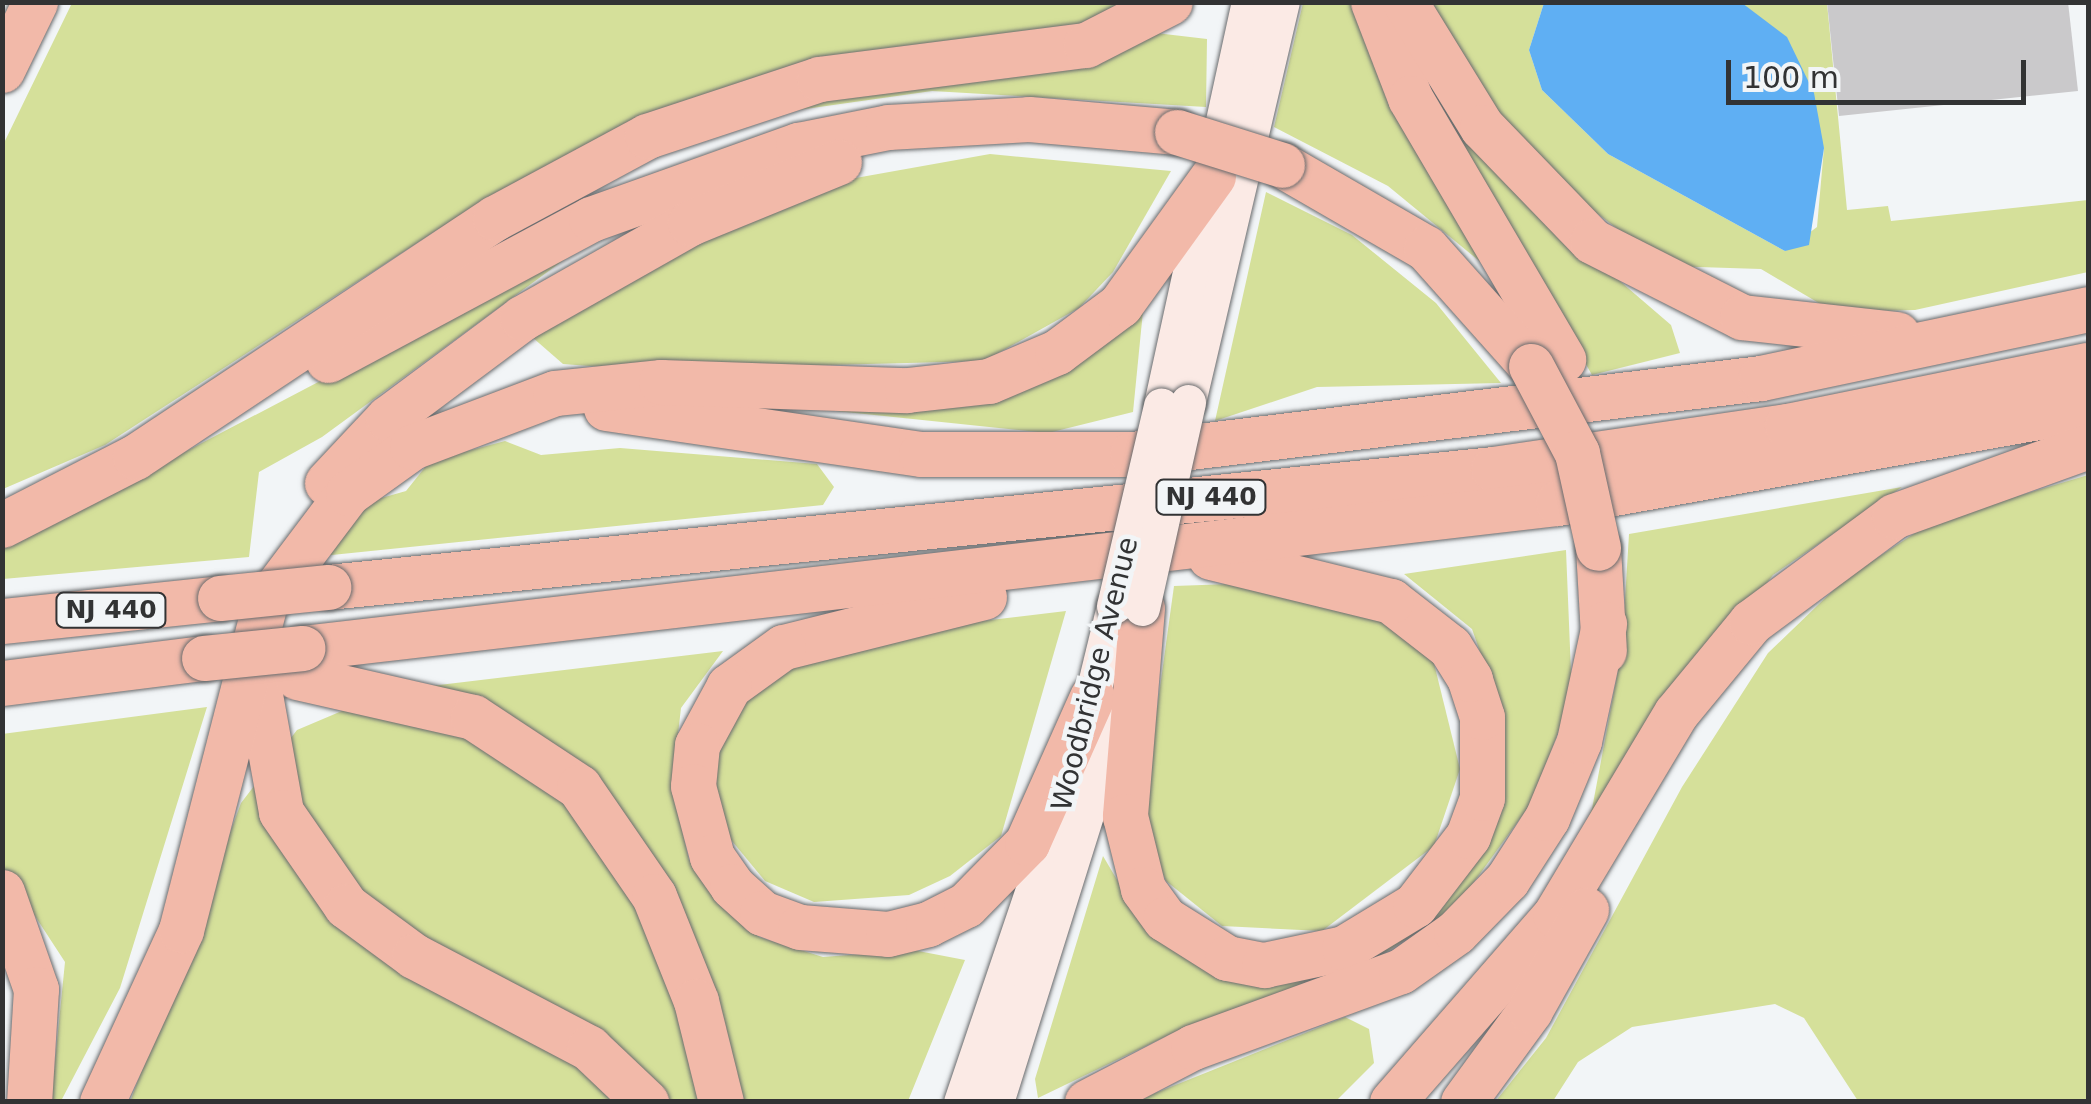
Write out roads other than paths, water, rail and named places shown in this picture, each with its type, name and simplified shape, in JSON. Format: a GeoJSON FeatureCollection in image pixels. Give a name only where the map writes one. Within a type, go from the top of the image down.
{"type":"FeatureCollection","features":[{"type":"Feature","properties":{"kind":"highway"},"geometry":{"type":"LineString","coordinates":[[2,70],[35,2]]}},
{"type":"Feature","properties":{"kind":"highway"},"geometry":{"type":"LineString","coordinates":[[2,526],[135,457],[495,218],[647,136],[818,79],[1086,45],[1170,2]]}},
{"type":"Feature","properties":{"kind":"highway"},"geometry":{"type":"LineString","coordinates":[[1359,1102],[1487,958],[1567,826],[1603,692],[1604,624],[1592,498],[1562,420],[1547,362],[1417,112],[1373,2]]}},
{"type":"Feature","properties":{"kind":"highway"},"geometry":{"type":"LineString","coordinates":[[1406,2],[1452,85],[1515,167],[1638,272],[1742,317],[1797,328],[2009,329]]}},
{"type":"Feature","properties":{"kind":"highway"},"geometry":{"type":"LineString","coordinates":[[135,457],[163,452],[520,254],[659,190],[798,145],[930,128],[1062,119],[1177,132],[1282,164],[1426,248],[1547,362]]}},
{"type":"Feature","properties":{"kind":"highway"},"geometry":{"type":"LineString","coordinates":[[102,1102],[182,930],[256,630],[281,576],[288,540],[350,455],[474,351],[690,223],[930,128]]}},
{"type":"Feature","properties":{"kind":"highway"},"geometry":{"type":"LineString","coordinates":[[281,576],[378,469],[486,419],[610,385],[907,390],[989,381],[1057,352],[1120,304],[1213,176]]}},
{"type":"Feature","properties":{"kind":"highway"},"geometry":{"type":"LineString","coordinates":[[486,419],[611,408],[921,454],[1132,454],[1654,394],[2009,329],[2088,309]]}},
{"type":"Feature","properties":{"kind":"highway","name":"NJ 440"},"geometry":{"type":"LineString","coordinates":[[2,622],[1493,468],[1787,426],[2088,366]]}},
{"type":"Feature","properties":{"kind":"highway","name":"NJ 440"},"geometry":{"type":"LineString","coordinates":[[2,683],[204,658],[299,663],[1727,478],[2088,408]]}},
{"type":"Feature","properties":{"kind":"highway"},"geometry":{"type":"LineString","coordinates":[[1392,1102],[1555,915],[1676,712],[1778,599],[1894,516],[2088,446]]}},
{"type":"Feature","properties":{"kind":"highway"},"geometry":{"type":"LineString","coordinates":[[1128,607],[1124,816],[1143,888],[1165,919],[1227,958],[1264,965],[1344,948],[1415,904],[1468,836],[1482,798],[1482,718],[1450,647],[1358,587],[1176,550]]}},
{"type":"Feature","properties":{"kind":"highway"},"geometry":{"type":"LineString","coordinates":[[1092,697],[1027,843],[966,904],[928,924],[842,934],[762,913],[732,886],[698,821],[697,746],[710,714],[754,662],[859,622],[1064,584],[1104,557]]}},
{"type":"Feature","properties":{"kind":"highway"},"geometry":{"type":"LineString","coordinates":[[1463,1102],[1538,996],[1696,708],[1778,599]]}},
{"type":"Feature","properties":{"kind":"highway"},"geometry":{"type":"LineString","coordinates":[[1087,1102],[1193,1046],[1401,971],[1456,932],[1507,880],[1547,818],[1579,741],[1604,624]]}},
{"type":"Feature","properties":{"kind":"highway"},"geometry":{"type":"LineString","coordinates":[[256,630],[270,777],[318,875],[373,930],[578,1040],[646,1102]]}},
{"type":"Feature","properties":{"kind":"highway"},"geometry":{"type":"LineString","coordinates":[[299,663],[473,717],[579,788],[654,896],[696,1000],[721,1102]]}},
{"type":"Feature","properties":{"kind":"highway"},"geometry":{"type":"LineString","coordinates":[[2,892],[36,989],[29,1102]]}},
{"type":"Feature","properties":{"kind":"main road","name":"Woodbridge Avenue"},"geometry":{"type":"LineString","coordinates":[[1175,404],[1213,176],[1249,2]]}},
{"type":"Feature","properties":{"kind":"main road","name":"Woodbridge Avenue"},"geometry":{"type":"LineString","coordinates":[[996,1102],[1073,872],[1175,404],[1282,2]]}},
{"type":"Feature","properties":{"kind":"main road","name":"Woodbridge Avenue"},"geometry":{"type":"LineString","coordinates":[[961,1102],[1046,862],[1092,697],[1128,607]]}},
{"type":"Feature","properties":{"kind":"water"},"geometry":{"type":"Polygon","coordinates":[[[1544,3],[1742,3],[1787,37],[1814,93],[1824,148],[1809,245],[1785,251],[1608,154],[1542,90],[1529,50],[1544,3]]]}}]}
